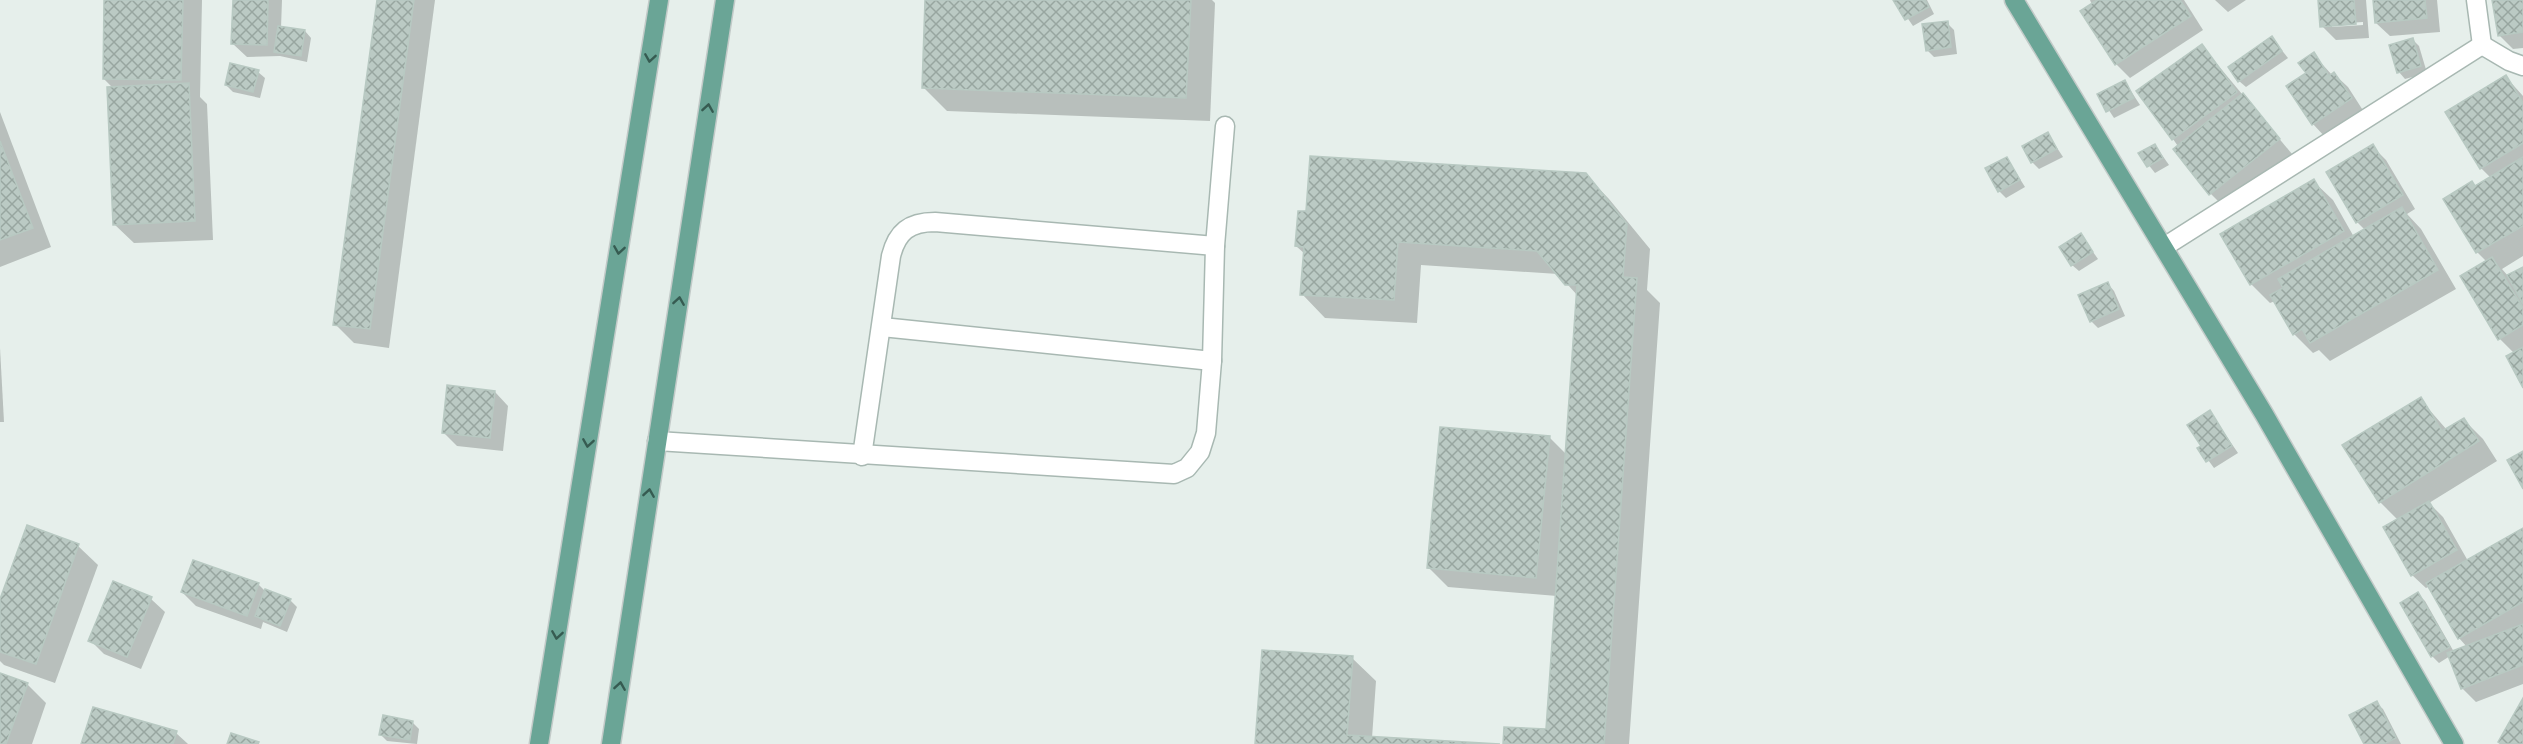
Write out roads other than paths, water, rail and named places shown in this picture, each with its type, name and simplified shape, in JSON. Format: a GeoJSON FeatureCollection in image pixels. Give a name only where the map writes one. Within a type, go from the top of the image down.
{"type":"FeatureCollection","features":[{"type":"Feature","properties":{"kind":"main road"},"geometry":{"type":"LineString","coordinates":[[539,744],[659,0]]}},
{"type":"Feature","properties":{"kind":"main road"},"geometry":{"type":"LineString","coordinates":[[611,744],[725,0]]}},
{"type":"Feature","properties":{"kind":"main road"},"geometry":{"type":"LineString","coordinates":[[2014,0],[2264,414],[2454,744]]}},
{"type":"Feature","properties":{"kind":"street"},"geometry":{"type":"LineString","coordinates":[[2476,0],[2482,45]]}},
{"type":"Feature","properties":{"kind":"street"},"geometry":{"type":"LineString","coordinates":[[2164,247],[2482,45]]}},
{"type":"Feature","properties":{"kind":"street"},"geometry":{"type":"LineString","coordinates":[[2482,45],[2509,61],[2523,66]]}},
{"type":"Feature","properties":{"kind":"street"},"geometry":{"type":"LineString","coordinates":[[657,441],[862,456],[1174,474],[1187,468],[1200,452],[1206,433],[1212,361],[1215,246],[1225,126]]}},
{"type":"Feature","properties":{"kind":"street"},"geometry":{"type":"LineString","coordinates":[[862,456],[895,242],[902,231],[917,222],[1215,246]]}},
{"type":"Feature","properties":{"kind":"street"},"geometry":{"type":"LineString","coordinates":[[882,327],[1212,361]]}}]}
